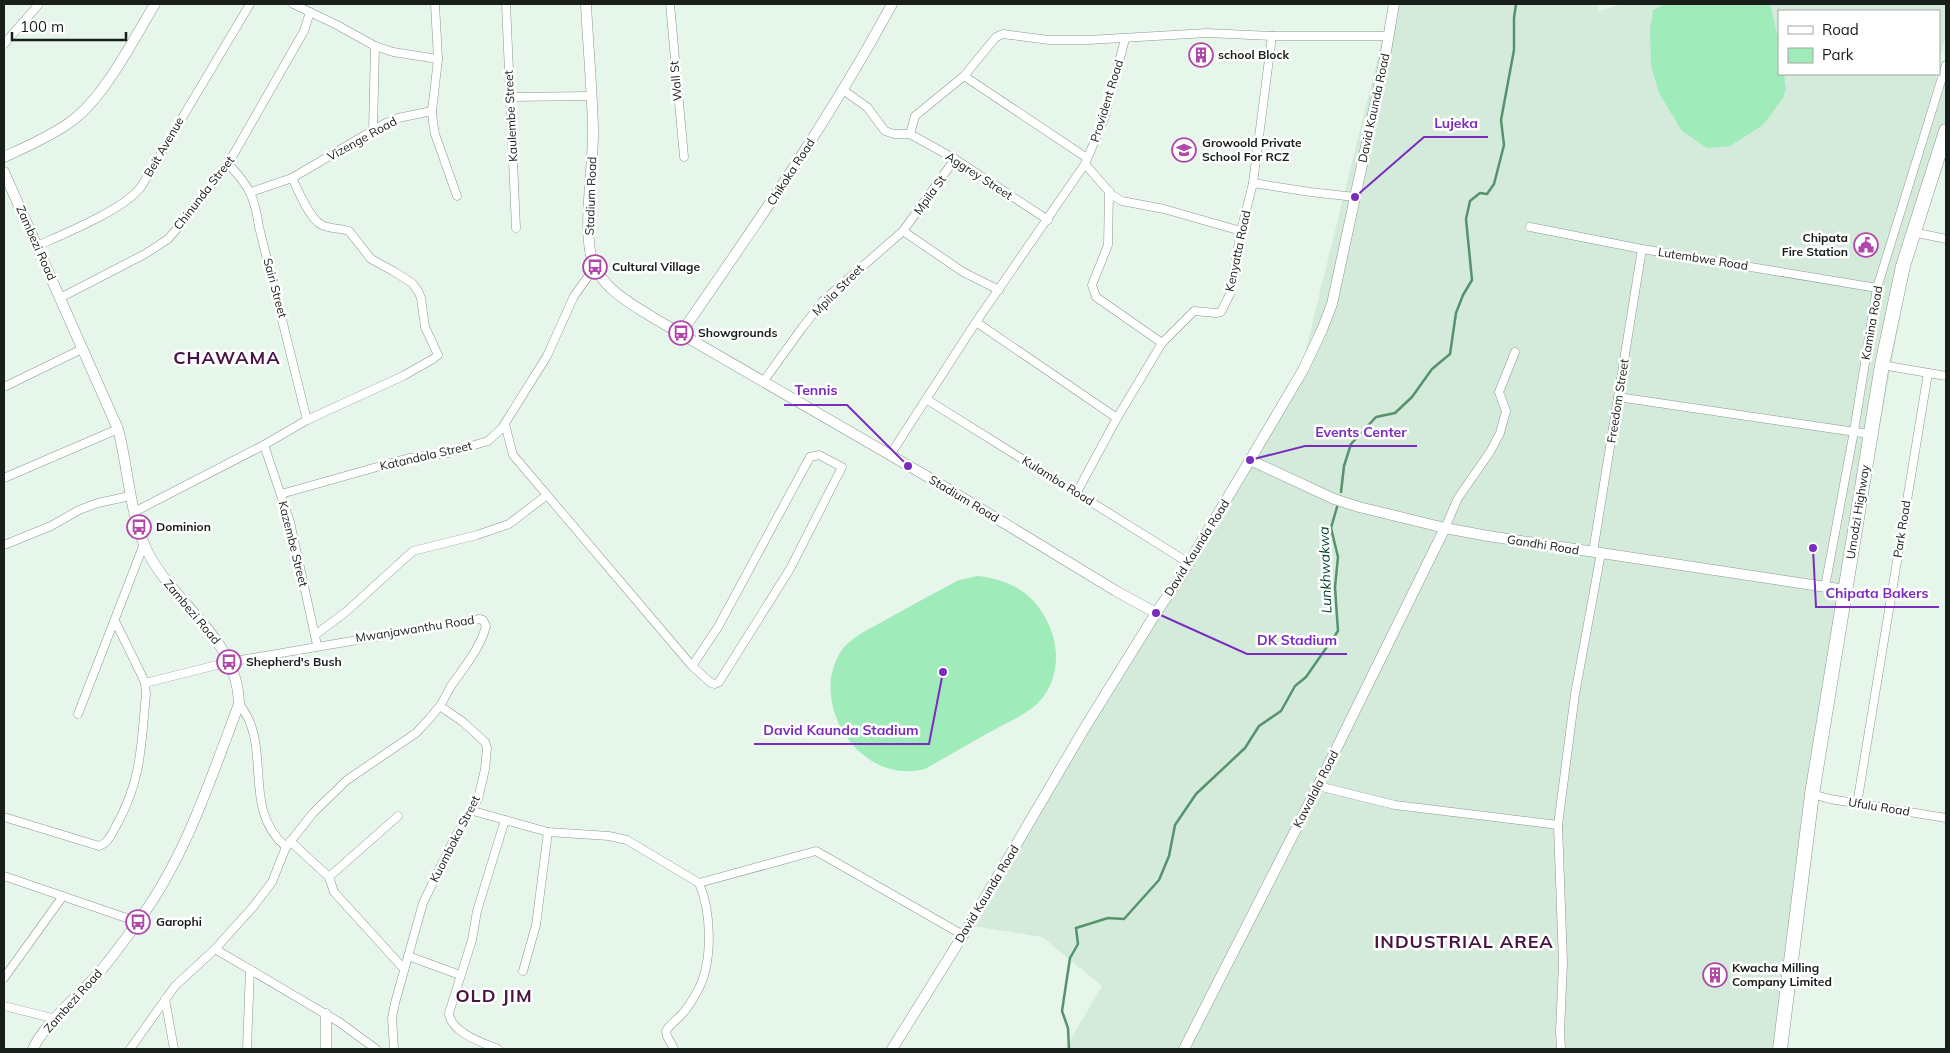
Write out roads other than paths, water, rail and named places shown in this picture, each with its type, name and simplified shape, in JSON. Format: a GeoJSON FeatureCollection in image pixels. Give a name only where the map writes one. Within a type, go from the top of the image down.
{"type":"FeatureCollection","features":[{"type":"Feature","properties":{"kind":"highway","name":"Umodzi Highway"},"geometry":{"type":"LineString","coordinates":[[1780,1049],[1812,794],[1882,364],[1894,304],[1913,232],[1946,131]]}},
{"type":"Feature","properties":{"kind":"street"},"geometry":{"type":"LineString","coordinates":[[4,44],[39,4]]}},
{"type":"Feature","properties":{"kind":"street"},"geometry":{"type":"LineString","coordinates":[[4,157],[46,137],[82,112],[102,87],[154,4]]}},
{"type":"Feature","properties":{"kind":"street","name":"Beit Avenue"},"geometry":{"type":"LineString","coordinates":[[38,246],[134,196],[250,4]]}},
{"type":"Feature","properties":{"kind":"street"},"geometry":{"type":"LineString","coordinates":[[292,4],[336,24],[375,46],[393,52],[438,59]]}},
{"type":"Feature","properties":{"kind":"street"},"geometry":{"type":"LineString","coordinates":[[435,4],[438,59],[432,110],[435,134],[457,196]]}},
{"type":"Feature","properties":{"kind":"street","name":"Kaulembe Street"},"geometry":{"type":"LineString","coordinates":[[506,4],[516,228]]}},
{"type":"Feature","properties":{"kind":"street","name":"Stadium Road"},"geometry":{"type":"LineString","coordinates":[[586,4],[593,162],[589,233],[591,254],[595,267],[606,282],[624,299],[1156,613]]}},
{"type":"Feature","properties":{"kind":"street","name":"Wall St"},"geometry":{"type":"LineString","coordinates":[[670,4],[684,158]]}},
{"type":"Feature","properties":{"kind":"street","name":"Chikoka Road"},"geometry":{"type":"LineString","coordinates":[[681,333],[758,223],[864,57],[892,4]]}},
{"type":"Feature","properties":{"kind":"street","name":"David Kaunda Road"},"geometry":{"type":"LineString","coordinates":[[892,1049],[963,935],[1084,729],[1189,563],[1303,370],[1332,304],[1394,4]]}},
{"type":"Feature","properties":{"kind":"street","name":"Chinunda Street"},"geometry":{"type":"LineString","coordinates":[[60,298],[145,254],[168,239],[228,164],[304,31],[310,12]]}},
{"type":"Feature","properties":{"kind":"street"},"geometry":{"type":"LineString","coordinates":[[843,90],[867,107],[885,132],[910,134],[915,116],[964,76],[999,35],[1049,40],[1125,39],[1207,33],[1272,36],[1388,36]]}},
{"type":"Feature","properties":{"kind":"street","name":"Kenyatta Road"},"geometry":{"type":"LineString","coordinates":[[1077,492],[1117,418],[1162,343],[1194,311],[1221,312],[1230,294],[1241,231],[1253,184],[1272,36]]}},
{"type":"Feature","properties":{"kind":"street","name":"Provident Road"},"geometry":{"type":"LineString","coordinates":[[890,455],[976,322],[1048,220],[1086,161],[1104,119],[1125,39]]}},
{"type":"Feature","properties":{"kind":"street"},"geometry":{"type":"LineString","coordinates":[[373,130],[375,46]]}},
{"type":"Feature","properties":{"kind":"street","name":"Kamina Road"},"geometry":{"type":"LineString","coordinates":[[1825,587],[1854,431],[1877,288],[1946,65]]}},
{"type":"Feature","properties":{"kind":"street"},"geometry":{"type":"LineString","coordinates":[[964,76],[1086,161],[1109,191],[1122,200],[1164,209],[1241,231]]}},
{"type":"Feature","properties":{"kind":"street"},"geometry":{"type":"LineString","coordinates":[[510,97],[591,96]]}},
{"type":"Feature","properties":{"kind":"street","name":"Vizenge Road"},"geometry":{"type":"LineString","coordinates":[[251,192],[292,178],[373,130],[398,118],[432,110]]}},
{"type":"Feature","properties":{"kind":"street","name":"Aggrey Street"},"geometry":{"type":"LineString","coordinates":[[910,134],[955,159],[1048,220]]}},
{"type":"Feature","properties":{"kind":"street","name":"Mpila St"},"geometry":{"type":"LineString","coordinates":[[903,231],[955,159]]}},
{"type":"Feature","properties":{"kind":"street","name":"Sairi Street"},"geometry":{"type":"LineString","coordinates":[[228,164],[243,178],[251,192],[307,420]]}},
{"type":"Feature","properties":{"kind":"street","name":"Zambezi Road"},"geometry":{"type":"LineString","coordinates":[[4,172],[118,429],[130,496],[144,544],[160,573],[216,638],[236,678],[239,704],[200,810],[164,883],[138,922],[98,974],[45,1031],[33,1049]]}},
{"type":"Feature","properties":{"kind":"street"},"geometry":{"type":"LineString","coordinates":[[134,512],[264,445],[307,420],[403,376],[438,355],[426,327],[421,298],[412,283],[371,259],[349,231],[318,223],[312,217],[292,178]]}},
{"type":"Feature","properties":{"kind":"street"},"geometry":{"type":"LineString","coordinates":[[1253,184],[1355,197]]}},
{"type":"Feature","properties":{"kind":"street"},"geometry":{"type":"LineString","coordinates":[[1109,191],[1108,245],[1092,285],[1093,291],[1096,297],[1162,343]]}},
{"type":"Feature","properties":{"kind":"street","name":"Lutembwe Road"},"geometry":{"type":"LineString","coordinates":[[1530,227],[1642,249],[1877,288]]}},
{"type":"Feature","properties":{"kind":"street"},"geometry":{"type":"LineString","coordinates":[[903,231],[963,272],[999,290]]}},
{"type":"Feature","properties":{"kind":"street","name":"Mpila Street"},"geometry":{"type":"LineString","coordinates":[[763,382],[823,301],[903,231]]}},
{"type":"Feature","properties":{"kind":"street"},"geometry":{"type":"LineString","coordinates":[[1913,232],[1946,240]]}},
{"type":"Feature","properties":{"kind":"street","name":"Freedom Street"},"geometry":{"type":"LineString","coordinates":[[1561,1049],[1563,963],[1558,825],[1618,397],[1642,249]]}},
{"type":"Feature","properties":{"kind":"street","name":"Katandala Street"},"geometry":{"type":"LineString","coordinates":[[281,494],[409,458],[448,453],[488,441],[497,435],[548,356],[574,296],[595,267]]}},
{"type":"Feature","properties":{"kind":"street"},"geometry":{"type":"LineString","coordinates":[[976,322],[1117,418]]}},
{"type":"Feature","properties":{"kind":"street"},"geometry":{"type":"LineString","coordinates":[[4,387],[82,349]]}},
{"type":"Feature","properties":{"kind":"street"},"geometry":{"type":"LineString","coordinates":[[1445,528],[1458,498],[1490,452],[1500,433],[1506,411],[1499,392],[1515,352]]}},
{"type":"Feature","properties":{"kind":"street"},"geometry":{"type":"LineString","coordinates":[[1882,364],[1946,376]]}},
{"type":"Feature","properties":{"kind":"street","name":"Park Road"},"geometry":{"type":"LineString","coordinates":[[1857,804],[1928,373]]}},
{"type":"Feature","properties":{"kind":"street"},"geometry":{"type":"LineString","coordinates":[[1618,397],[1870,434]]}},
{"type":"Feature","properties":{"kind":"street","name":"Kulamba Road"},"geometry":{"type":"LineString","coordinates":[[926,399],[1189,563]]}},
{"type":"Feature","properties":{"kind":"street"},"geometry":{"type":"LineString","coordinates":[[505,424],[513,455],[692,666],[711,683],[719,682],[790,569],[842,467],[819,455],[810,457],[718,627],[692,666]]}},
{"type":"Feature","properties":{"kind":"street"},"geometry":{"type":"LineString","coordinates":[[4,478],[118,429]]}},
{"type":"Feature","properties":{"kind":"street","name":"Kazembe Street"},"geometry":{"type":"LineString","coordinates":[[264,445],[290,522],[317,645]]}},
{"type":"Feature","properties":{"kind":"street","name":"Gandhi Road"},"geometry":{"type":"LineString","coordinates":[[1250,460],[1334,499],[1358,507],[1445,528],[1846,590]]}},
{"type":"Feature","properties":{"kind":"street"},"geometry":{"type":"LineString","coordinates":[[315,635],[347,611],[413,551],[477,536],[509,524],[547,495]]}},
{"type":"Feature","properties":{"kind":"street"},"geometry":{"type":"LineString","coordinates":[[4,545],[51,526],[79,510],[98,503],[130,496]]}},
{"type":"Feature","properties":{"kind":"street","name":"Kawalala Road"},"geometry":{"type":"LineString","coordinates":[[1184,1049],[1318,786],[1445,528]]}},
{"type":"Feature","properties":{"kind":"street"},"geometry":{"type":"LineString","coordinates":[[78,714],[144,544]]}},
{"type":"Feature","properties":{"kind":"street","name":"Mwanjawanthu Road"},"geometry":{"type":"LineString","coordinates":[[130,1049],[148,1026],[165,999],[194,967],[215,949],[253,907],[272,882],[288,844],[313,814],[347,780],[416,734],[440,706],[484,636],[486,626],[483,620],[477,619],[317,645],[229,662],[145,683]]}},
{"type":"Feature","properties":{"kind":"street"},"geometry":{"type":"LineString","coordinates":[[4,817],[99,846],[108,840],[124,812],[139,770],[145,683],[115,621]]}},
{"type":"Feature","properties":{"kind":"street"},"geometry":{"type":"LineString","coordinates":[[239,704],[246,712],[250,722],[257,755],[262,811],[273,834],[329,877],[334,892],[404,969]]}},
{"type":"Feature","properties":{"kind":"street","name":"Kuomboka Street"},"geometry":{"type":"LineString","coordinates":[[394,1049],[392,1018],[423,903],[455,837],[478,799],[485,769],[486,742],[440,706]]}},
{"type":"Feature","properties":{"kind":"street"},"geometry":{"type":"LineString","coordinates":[[1318,786],[1395,805],[1558,825]]}},
{"type":"Feature","properties":{"kind":"street","name":"Ufulu Road"},"geometry":{"type":"LineString","coordinates":[[1812,794],[1857,804],[1946,818]]}},
{"type":"Feature","properties":{"kind":"street"},"geometry":{"type":"LineString","coordinates":[[472,811],[548,832],[609,836],[627,840],[696,881],[703,892],[709,927],[706,965],[703,980],[696,993],[682,1014],[666,1031],[674,1049]]}},
{"type":"Feature","properties":{"kind":"street"},"geometry":{"type":"LineString","coordinates":[[329,877],[398,816]]}},
{"type":"Feature","properties":{"kind":"street"},"geometry":{"type":"LineString","coordinates":[[498,1049],[461,1031],[449,1018],[449,1013],[472,940],[477,911],[505,820]]}},
{"type":"Feature","properties":{"kind":"street"},"geometry":{"type":"LineString","coordinates":[[523,971],[536,925],[548,832]]}},
{"type":"Feature","properties":{"kind":"street"},"geometry":{"type":"LineString","coordinates":[[696,881],[816,851],[963,935]]}},
{"type":"Feature","properties":{"kind":"street"},"geometry":{"type":"LineString","coordinates":[[4,876],[138,922]]}},
{"type":"Feature","properties":{"kind":"street"},"geometry":{"type":"LineString","coordinates":[[4,978],[63,896]]}},
{"type":"Feature","properties":{"kind":"street"},"geometry":{"type":"LineString","coordinates":[[215,949],[326,1014],[376,1049]]}},
{"type":"Feature","properties":{"kind":"street"},"geometry":{"type":"LineString","coordinates":[[408,956],[460,975]]}},
{"type":"Feature","properties":{"kind":"street"},"geometry":{"type":"LineString","coordinates":[[247,1049],[250,969]]}},
{"type":"Feature","properties":{"kind":"street"},"geometry":{"type":"LineString","coordinates":[[165,999],[174,1049]]}},
{"type":"Feature","properties":{"kind":"street"},"geometry":{"type":"LineString","coordinates":[[4,1006],[56,1019]]}},
{"type":"Feature","properties":{"kind":"street"},"geometry":{"type":"LineString","coordinates":[[326,1014],[326,1049]]}},
{"type":"Feature","properties":{"kind":"waterway","name":"Lunkhwakwa"},"geometry":{"type":"LineString","coordinates":[[1341,492],[1344,466],[1351,444],[1376,417],[1395,413],[1412,397],[1432,369],[1450,354],[1456,313],[1463,295],[1472,280],[1466,219],[1470,201],[1480,193],[1487,194],[1494,184],[1504,145],[1501,120],[1514,50],[1516,4]]}},
{"type":"Feature","properties":{"kind":"waterway","name":"Lunkhwakwa"},"geometry":{"type":"LineString","coordinates":[[1069,1049],[1068,1028],[1062,1011],[1070,958],[1078,944],[1076,928],[1108,918],[1124,919],[1159,880],[1169,856],[1175,825],[1196,794],[1245,748],[1259,726],[1281,711],[1295,686],[1306,677],[1338,631],[1335,587],[1338,557],[1331,528],[1337,507]]}},
{"type":"Feature","properties":{"kind":"place","name":"school Block"},"geometry":{"type":"Point","coordinates":[1201,55]}},
{"type":"Feature","properties":{"kind":"place","name":"Growoold Private School For RCZ"},"geometry":{"type":"Point","coordinates":[1184,150]}},
{"type":"Feature","properties":{"kind":"place","name":"Lujeka"},"geometry":{"type":"Point","coordinates":[1355,197]}},
{"type":"Feature","properties":{"kind":"place","name":"Chipata Fire Station"},"geometry":{"type":"Point","coordinates":[1866,245]}},
{"type":"Feature","properties":{"kind":"place","name":"Cultural Village"},"geometry":{"type":"Point","coordinates":[595,267]}},
{"type":"Feature","properties":{"kind":"place","name":"Showgrounds"},"geometry":{"type":"Point","coordinates":[681,333]}},
{"type":"Feature","properties":{"kind":"place","name":"Events Center"},"geometry":{"type":"Point","coordinates":[1250,460]}},
{"type":"Feature","properties":{"kind":"place","name":"Tennis"},"geometry":{"type":"Point","coordinates":[908,466]}},
{"type":"Feature","properties":{"kind":"place","name":"Dominion"},"geometry":{"type":"Point","coordinates":[139,527]}},
{"type":"Feature","properties":{"kind":"place","name":"Chipata Bakers"},"geometry":{"type":"Point","coordinates":[1813,548]}},
{"type":"Feature","properties":{"kind":"place","name":"DK Stadium"},"geometry":{"type":"Point","coordinates":[1156,613]}},
{"type":"Feature","properties":{"kind":"place","name":"Shepherd's Bush"},"geometry":{"type":"Point","coordinates":[229,662]}},
{"type":"Feature","properties":{"kind":"place","name":"David Kaunda Stadium"},"geometry":{"type":"Point","coordinates":[943,672]}},
{"type":"Feature","properties":{"kind":"place","name":"Garophi"},"geometry":{"type":"Point","coordinates":[138,922]}},
{"type":"Feature","properties":{"kind":"place","name":"Kwacha Milling Company Limited"},"geometry":{"type":"Point","coordinates":[1715,975]}},
{"type":"Feature","properties":{"kind":"district","name":"CHAWAMA"},"geometry":{"type":"Point","coordinates":[227,358]}},
{"type":"Feature","properties":{"kind":"district","name":"INDUSTRIAL AREA"},"geometry":{"type":"Point","coordinates":[1464,942]}},
{"type":"Feature","properties":{"kind":"district","name":"OLD JIM"},"geometry":{"type":"Point","coordinates":[494,996]}}]}
